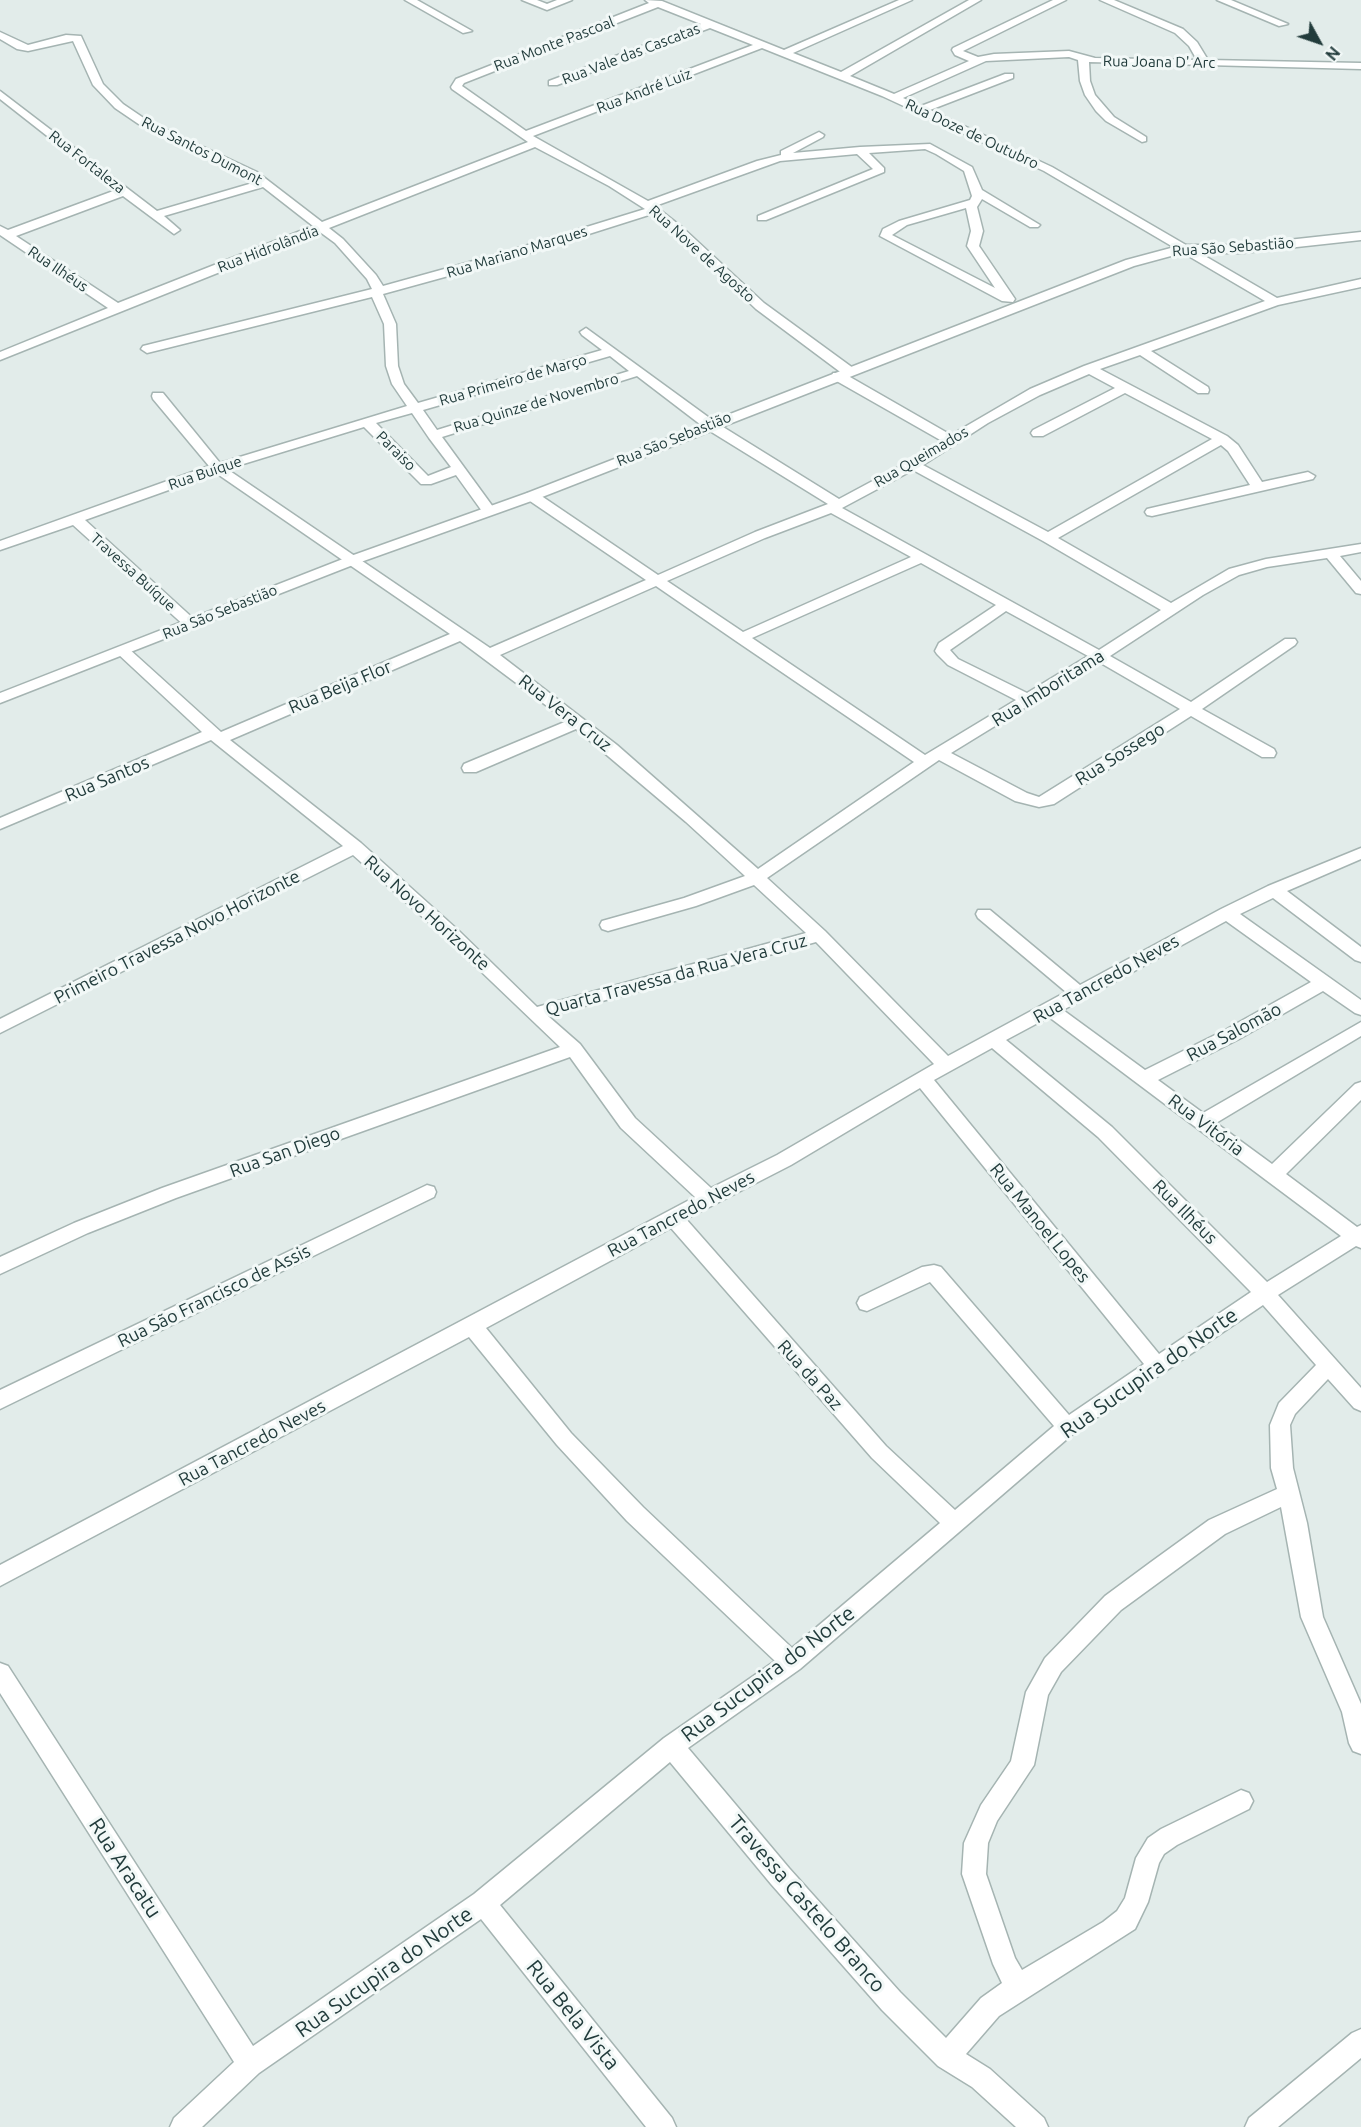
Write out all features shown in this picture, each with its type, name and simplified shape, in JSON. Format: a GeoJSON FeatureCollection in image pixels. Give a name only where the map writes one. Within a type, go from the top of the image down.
{"type":"FeatureCollection","features":[{"type":"Feature","properties":{"kind":"street"},"geometry":{"type":"LineString","coordinates":[[410,0],[467,31]]}},
{"type":"Feature","properties":{"kind":"street"},"geometry":{"type":"LineString","coordinates":[[527,0],[547,7],[567,0]]}},
{"type":"Feature","properties":{"kind":"street"},"geometry":{"type":"LineString","coordinates":[[785,53],[907,0]]}},
{"type":"Feature","properties":{"kind":"street"},"geometry":{"type":"LineString","coordinates":[[842,76],[976,0]]}},
{"type":"Feature","properties":{"kind":"street"},"geometry":{"type":"LineString","coordinates":[[978,62],[957,50],[1061,0]]}},
{"type":"Feature","properties":{"kind":"street"},"geometry":{"type":"LineString","coordinates":[[1105,0],[1179,31],[1193,44],[1204,62]]}},
{"type":"Feature","properties":{"kind":"street"},"geometry":{"type":"LineString","coordinates":[[1222,0],[1282,24]]}},
{"type":"Feature","properties":{"kind":"street","name":"Rua Doze de Outubro"},"geometry":{"type":"LineString","coordinates":[[654,2],[894,98],[1059,175],[1275,302]]}},
{"type":"Feature","properties":{"kind":"street","name":"Rua Monte Pascoal"},"geometry":{"type":"LineString","coordinates":[[458,89],[456,84],[460,81],[654,2]]}},
{"type":"Feature","properties":{"kind":"street","name":"Rua Vale das Cascatas"},"geometry":{"type":"LineString","coordinates":[[553,83],[708,25]]}},
{"type":"Feature","properties":{"kind":"street","name":"Rua Santos Dumont"},"geometry":{"type":"LineString","coordinates":[[2,37],[21,47],[33,47],[71,37],[76,39],[98,85],[119,106],[144,123],[254,174],[324,228],[358,260],[377,291],[390,324],[392,366],[398,384],[489,512]]}},
{"type":"Feature","properties":{"kind":"street","name":"Rua André Luiz"},"geometry":{"type":"LineString","coordinates":[[525,135],[762,45]]}},
{"type":"Feature","properties":{"kind":"street","name":"Rua Joana D' Arc"},"geometry":{"type":"LineString","coordinates":[[894,98],[994,57],[1069,54],[1095,61],[1361,66]]}},
{"type":"Feature","properties":{"kind":"street"},"geometry":{"type":"LineString","coordinates":[[1083,59],[1084,81],[1100,109],[1110,119],[1142,139]]}},
{"type":"Feature","properties":{"kind":"street"},"geometry":{"type":"LineString","coordinates":[[921,110],[1009,76]]}},
{"type":"Feature","properties":{"kind":"street","name":"Rua Nove de Agosto"},"geometry":{"type":"LineString","coordinates":[[458,89],[536,143],[613,184],[650,207],[679,230],[760,306],[843,373],[952,441]]}},
{"type":"Feature","properties":{"kind":"street","name":"Rua Fortaleza"},"geometry":{"type":"LineString","coordinates":[[0,94],[174,230]]}},
{"type":"Feature","properties":{"kind":"street"},"geometry":{"type":"LineString","coordinates":[[773,160],[819,135]]}},
{"type":"Feature","properties":{"kind":"street","name":"Rua Hidrolândia"},"geometry":{"type":"LineString","coordinates":[[0,356],[536,143]]}},
{"type":"Feature","properties":{"kind":"street","name":"Rua Mariano Marques"},"geometry":{"type":"LineString","coordinates":[[147,349],[506,256],[650,207],[773,160],[799,155],[926,146],[968,169],[975,197]]}},
{"type":"Feature","properties":{"kind":"street"},"geometry":{"type":"LineString","coordinates":[[762,218],[880,171],[860,150]]}},
{"type":"Feature","properties":{"kind":"street"},"geometry":{"type":"LineString","coordinates":[[156,215],[266,183]]}},
{"type":"Feature","properties":{"kind":"street"},"geometry":{"type":"LineString","coordinates":[[4,232],[125,191]]}},
{"type":"Feature","properties":{"kind":"street"},"geometry":{"type":"LineString","coordinates":[[975,197],[972,213],[977,231],[973,246],[1013,302]]}},
{"type":"Feature","properties":{"kind":"street"},"geometry":{"type":"LineString","coordinates":[[1013,302],[889,238],[886,233],[891,228],[975,197],[1034,225]]}},
{"type":"Feature","properties":{"kind":"street","name":"Rua Ilhéus"},"geometry":{"type":"LineString","coordinates":[[4,232],[117,308]]}},
{"type":"Feature","properties":{"kind":"street","name":"Rua São Sebastião"},"geometry":{"type":"LineString","coordinates":[[0,698],[353,560],[532,496],[843,373],[1013,302],[1130,263],[1182,249],[1242,249],[1361,236]]}},
{"type":"Feature","properties":{"kind":"street","name":"Rua Queimados"},"geometry":{"type":"LineString","coordinates":[[489,654],[834,506],[913,465],[983,420],[1035,392],[1089,369],[1275,302],[1361,283]]}},
{"type":"Feature","properties":{"kind":"street"},"geometry":{"type":"LineString","coordinates":[[586,332],[710,425],[834,506],[921,558],[1268,753]]}},
{"type":"Feature","properties":{"kind":"street","name":"Rua Primeiro de Março"},"geometry":{"type":"LineString","coordinates":[[414,409],[612,351]]}},
{"type":"Feature","properties":{"kind":"street"},"geometry":{"type":"LineString","coordinates":[[1143,351],[1203,390]]}},
{"type":"Feature","properties":{"kind":"street"},"geometry":{"type":"LineString","coordinates":[[1089,369],[1222,439],[1233,448],[1259,488]]}},
{"type":"Feature","properties":{"kind":"street","name":"Rua Quinze de Novembro"},"geometry":{"type":"LineString","coordinates":[[434,435],[638,372]]}},
{"type":"Feature","properties":{"kind":"street"},"geometry":{"type":"LineString","coordinates":[[1038,433],[1125,388]]}},
{"type":"Feature","properties":{"kind":"street","name":"Rua Vera Cruz"},"geometry":{"type":"LineString","coordinates":[[158,396],[217,468],[489,654],[579,722],[693,818],[819,935],[946,1065]]}},
{"type":"Feature","properties":{"kind":"street","name":"Rua Buíque"},"geometry":{"type":"LineString","coordinates":[[0,546],[217,468],[366,421],[414,409]]}},
{"type":"Feature","properties":{"kind":"street","name":"Paraiso"},"geometry":{"type":"LineString","coordinates":[[366,421],[426,481],[459,469]]}},
{"type":"Feature","properties":{"kind":"street"},"geometry":{"type":"LineString","coordinates":[[1048,538],[1222,439]]}},
{"type":"Feature","properties":{"kind":"street"},"geometry":{"type":"LineString","coordinates":[[913,465],[1048,538],[1170,609]]}},
{"type":"Feature","properties":{"kind":"street"},"geometry":{"type":"LineString","coordinates":[[1152,512],[1308,476]]}},
{"type":"Feature","properties":{"kind":"street"},"geometry":{"type":"LineString","coordinates":[[532,496],[925,762]]}},
{"type":"Feature","properties":{"kind":"street","name":"Travessa Buíque"},"geometry":{"type":"LineString","coordinates":[[76,520],[190,624]]}},
{"type":"Feature","properties":{"kind":"street","name":"Rua Imboritama"},"geometry":{"type":"LineString","coordinates":[[609,925],[690,902],[756,878],[925,762],[1099,656],[1170,609],[1234,572],[1266,563],[1361,548]]}},
{"type":"Feature","properties":{"kind":"street"},"geometry":{"type":"LineString","coordinates":[[1330,552],[1361,590]]}},
{"type":"Feature","properties":{"kind":"street"},"geometry":{"type":"LineString","coordinates":[[741,638],[921,558]]}},
{"type":"Feature","properties":{"kind":"street"},"geometry":{"type":"LineString","coordinates":[[1005,605],[944,646],[942,651],[953,662],[1028,700]]}},
{"type":"Feature","properties":{"kind":"street","name":"Rua Beija Flor"},"geometry":{"type":"LineString","coordinates":[[216,736],[460,635]]}},
{"type":"Feature","properties":{"kind":"street","name":"Rua Sossego"},"geometry":{"type":"LineString","coordinates":[[940,754],[1022,797],[1039,802],[1058,793],[1191,710],[1290,642]]}},
{"type":"Feature","properties":{"kind":"street","name":"Rua Novo Horizonte"},"geometry":{"type":"LineString","coordinates":[[123,651],[216,736],[355,847],[452,934],[534,1014],[574,1048],[628,1123],[708,1198]]}},
{"type":"Feature","properties":{"kind":"street"},"geometry":{"type":"LineString","coordinates":[[470,768],[579,722]]}},
{"type":"Feature","properties":{"kind":"street","name":"Rua Santos"},"geometry":{"type":"LineString","coordinates":[[0,824],[216,736]]}},
{"type":"Feature","properties":{"kind":"street","name":"Primeiro Travessa Novo Horizonte"},"geometry":{"type":"LineString","coordinates":[[0,1027],[355,847]]}},
{"type":"Feature","properties":{"kind":"street","name":"Rua Tancredo Neves"},"geometry":{"type":"LineString","coordinates":[[0,1576],[708,1198],[784,1160],[921,1078],[1051,1010],[1227,913],[1361,853]]}},
{"type":"Feature","properties":{"kind":"street"},"geometry":{"type":"LineString","coordinates":[[1274,890],[1361,956]]}},
{"type":"Feature","properties":{"kind":"street"},"geometry":{"type":"LineString","coordinates":[[1227,913],[1361,1009]]}},
{"type":"Feature","properties":{"kind":"street"},"geometry":{"type":"LineString","coordinates":[[984,914],[1080,994]]}},
{"type":"Feature","properties":{"kind":"street","name":"Quarta Travessa da Rua Vera Cruz"},"geometry":{"type":"LineString","coordinates":[[534,1014],[819,935]]}},
{"type":"Feature","properties":{"kind":"street","name":"Rua Salomão"},"geometry":{"type":"LineString","coordinates":[[1144,1079],[1233,1034],[1323,983]]}},
{"type":"Feature","properties":{"kind":"street","name":"Rua Vitória"},"geometry":{"type":"LineString","coordinates":[[1051,1010],[1360,1237]]}},
{"type":"Feature","properties":{"kind":"street"},"geometry":{"type":"LineString","coordinates":[[1202,1122],[1361,1028]]}},
{"type":"Feature","properties":{"kind":"street","name":"Rua Ilhéus"},"geometry":{"type":"LineString","coordinates":[[993,1039],[1105,1132],[1265,1293],[1361,1402]]}},
{"type":"Feature","properties":{"kind":"street","name":"Rua San Diego"},"geometry":{"type":"LineString","coordinates":[[0,1266],[81,1228],[169,1193],[574,1048]]}},
{"type":"Feature","properties":{"kind":"street","name":"Rua Manoel Lopes"},"geometry":{"type":"LineString","coordinates":[[921,1078],[1158,1368]]}},
{"type":"Feature","properties":{"kind":"street"},"geometry":{"type":"LineString","coordinates":[[1273,1175],[1361,1089]]}},
{"type":"Feature","properties":{"kind":"street","name":"Rua São Francisco de Assis"},"geometry":{"type":"LineString","coordinates":[[0,1400],[427,1192]]}},
{"type":"Feature","properties":{"kind":"street","name":"Rua da Paz"},"geometry":{"type":"LineString","coordinates":[[673,1217],[879,1452],[956,1524]]}},
{"type":"Feature","properties":{"kind":"street","name":"Rua Sucupira do Norte"},"geometry":{"type":"LineString","coordinates":[[183,2127],[250,2064],[483,1903],[672,1746],[792,1662],[1067,1427],[1158,1368],[1265,1293],[1360,1237]]}},
{"type":"Feature","properties":{"kind":"street"},"geometry":{"type":"LineString","coordinates":[[867,1303],[934,1273],[1067,1427]]}},
{"type":"Feature","properties":{"kind":"street"},"geometry":{"type":"LineString","coordinates":[[472,1326],[564,1439],[634,1514],[792,1662]]}},
{"type":"Feature","properties":{"kind":"street"},"geometry":{"type":"LineString","coordinates":[[1329,1365],[1286,1408],[1280,1425],[1282,1468],[1312,1617],[1353,1712],[1361,1743]]}},
{"type":"Feature","properties":{"kind":"street"},"geometry":{"type":"LineString","coordinates":[[1018,1987],[1005,1964],[974,1874],[976,1842],[989,1813],[1022,1765],[1037,1692],[1053,1665],[1113,1603],[1217,1527],[1288,1494]]}},
{"type":"Feature","properties":{"kind":"street","name":"Rua Aracatu"},"geometry":{"type":"LineString","coordinates":[[0,1673],[250,2064]]}},
{"type":"Feature","properties":{"kind":"street","name":"Travessa Castelo Branco"},"geometry":{"type":"LineString","coordinates":[[672,1746],[780,1876],[891,2001],[947,2057],[981,2078],[1035,2127]]}},
{"type":"Feature","properties":{"kind":"street"},"geometry":{"type":"LineString","coordinates":[[947,2057],[990,2007],[1126,1920],[1136,1902],[1148,1858],[1156,1846],[1168,1837],[1240,1801]]}},
{"type":"Feature","properties":{"kind":"street","name":"Rua Bela Vista"},"geometry":{"type":"LineString","coordinates":[[483,1903],[663,2127]]}},
{"type":"Feature","properties":{"kind":"street"},"geometry":{"type":"LineString","coordinates":[[1262,2126],[1361,2042]]}}]}
